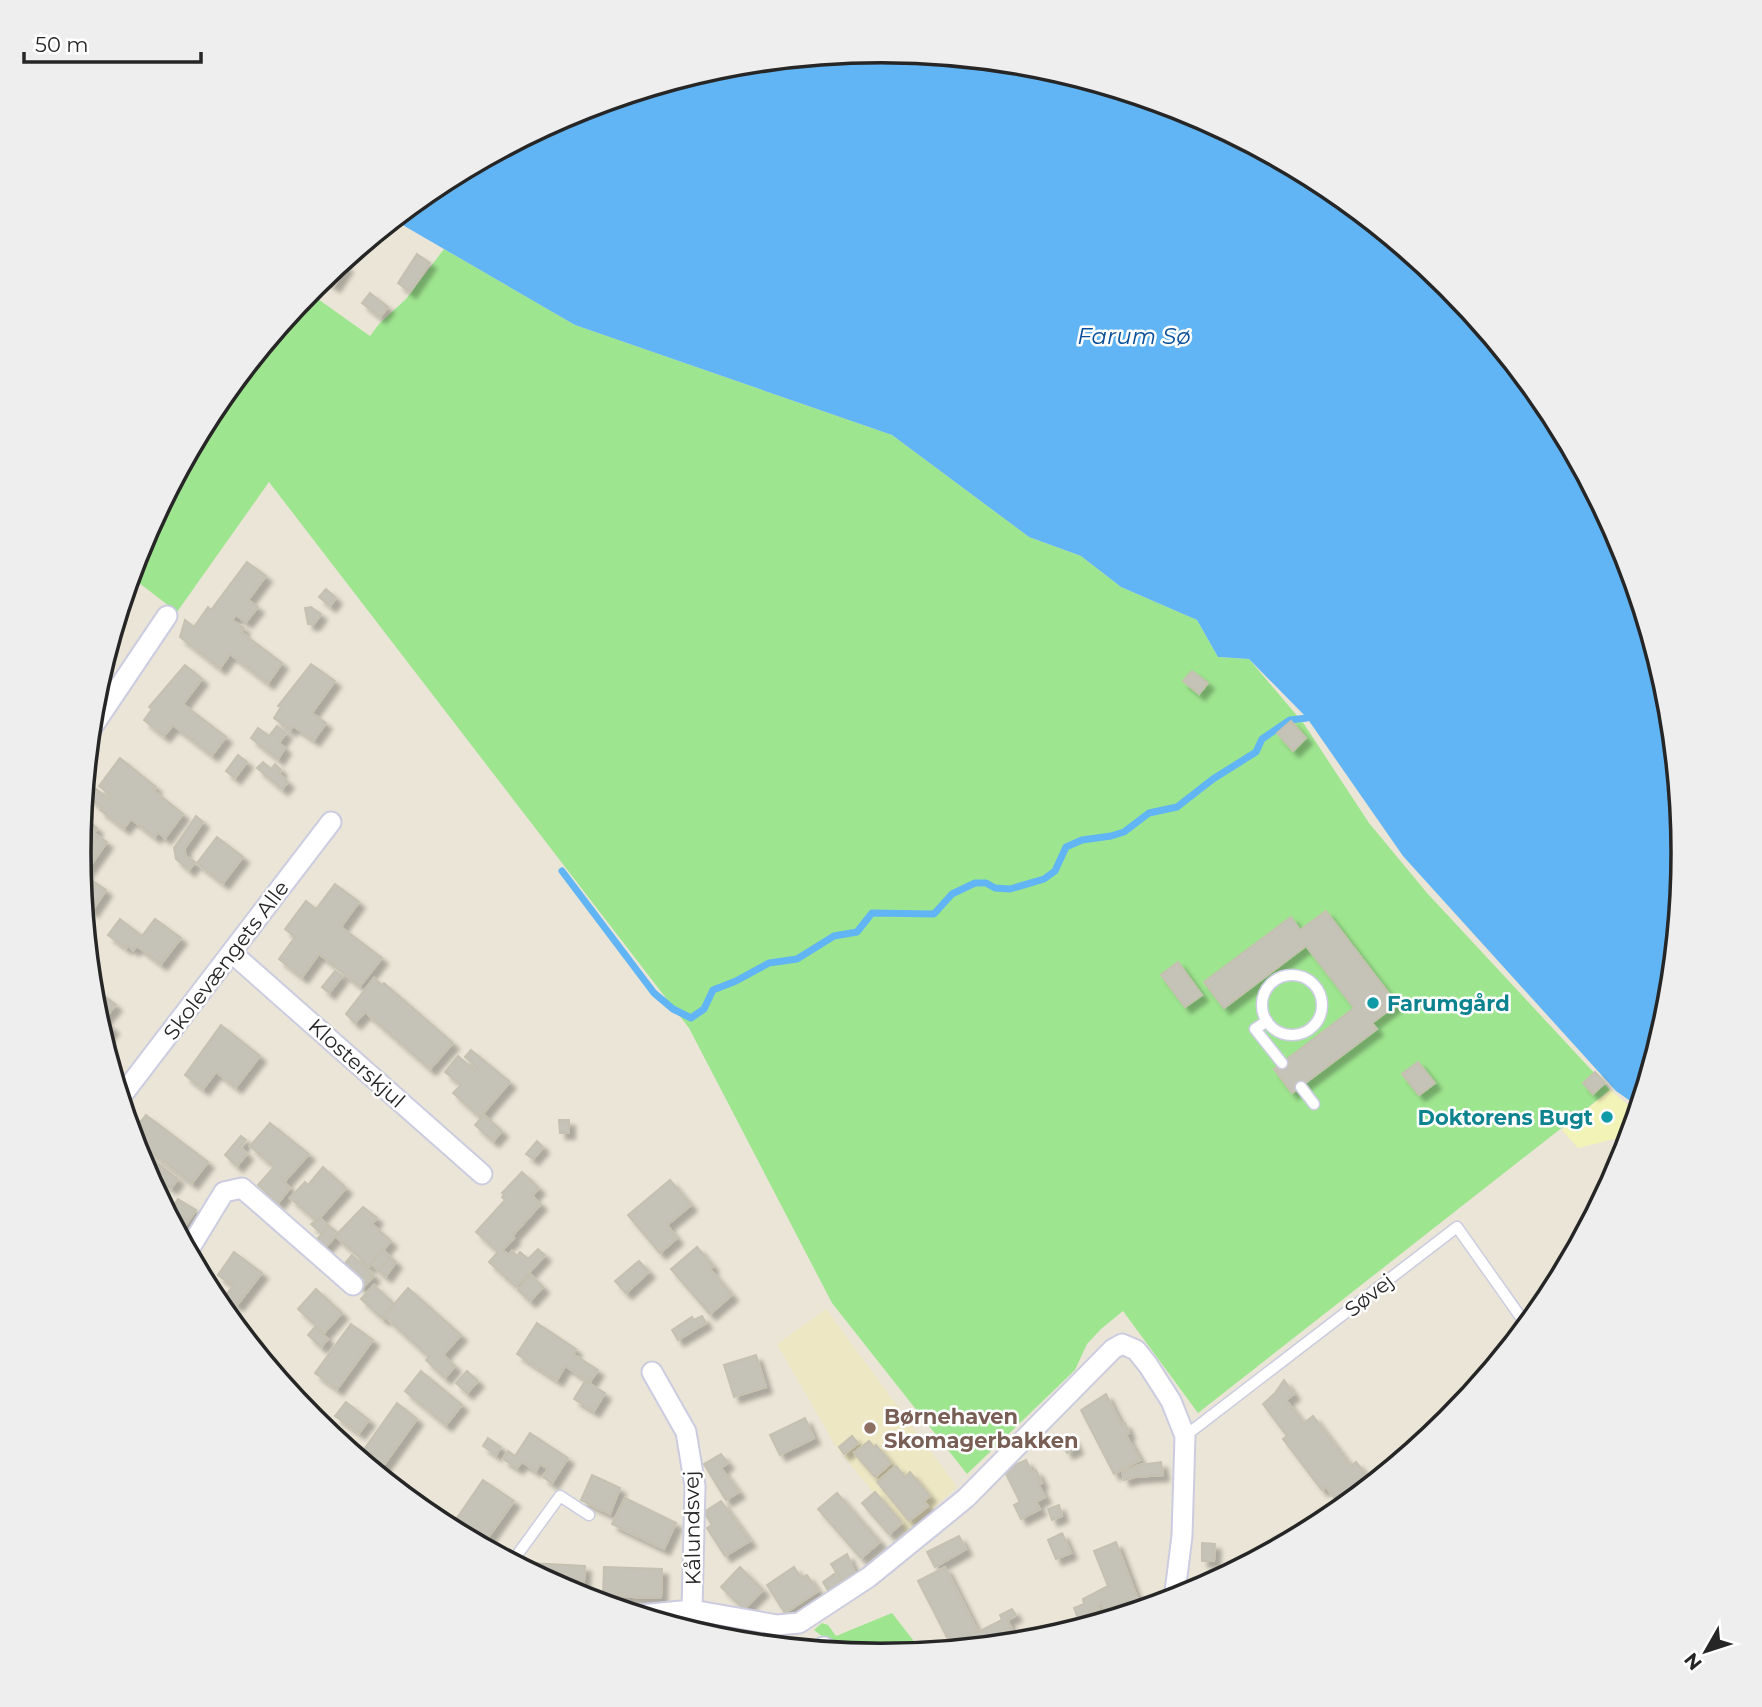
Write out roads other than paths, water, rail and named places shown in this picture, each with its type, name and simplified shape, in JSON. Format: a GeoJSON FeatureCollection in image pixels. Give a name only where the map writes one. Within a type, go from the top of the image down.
{"type":"FeatureCollection","features":[{"type":"Feature","properties":{"kind":"street"},"geometry":{"type":"LineString","coordinates":[[104,709],[167,616]]}},
{"type":"Feature","properties":{"kind":"street","name":"Skolevængets Alle"},"geometry":{"type":"LineString","coordinates":[[126,1090],[331,822]]}},
{"type":"Feature","properties":{"kind":"street","name":"Klosterskjul"},"geometry":{"type":"LineString","coordinates":[[232,953],[482,1174]]}},
{"type":"Feature","properties":{"kind":"street"},"geometry":{"type":"LineString","coordinates":[[192,1242],[224,1192],[242,1188],[354,1285]]}},
{"type":"Feature","properties":{"kind":"street","name":"Kålundsvej"},"geometry":{"type":"LineString","coordinates":[[662,1613],[692,1610],[777,1625],[799,1623],[869,1577],[966,1497],[1112,1349],[1122,1344],[1136,1350],[1148,1365],[1171,1401],[1185,1436]]}},
{"type":"Feature","properties":{"kind":"street","name":"Kålundsvej"},"geometry":{"type":"LineString","coordinates":[[652,1372],[686,1433],[695,1486],[692,1610]]}},
{"type":"Feature","properties":{"kind":"street"},"geometry":{"type":"LineString","coordinates":[[1176,1587],[1182,1536],[1185,1436]]}},
{"type":"Feature","properties":{"kind":"lane"},"geometry":{"type":"LineString","coordinates":[[1287,975],[1304,977],[1317,988],[1323,1004],[1318,1021],[1305,1033],[1288,1036],[1272,1029],[1267,1021],[1262,1015],[1262,998],[1271,982],[1287,975]]}},
{"type":"Feature","properties":{"kind":"lane"},"geometry":{"type":"LineString","coordinates":[[1267,1021],[1255,1030],[1282,1063]]}},
{"type":"Feature","properties":{"kind":"lane"},"geometry":{"type":"LineString","coordinates":[[1301,1087],[1314,1104]]}},
{"type":"Feature","properties":{"kind":"lane","name":"Søvej"},"geometry":{"type":"LineString","coordinates":[[1185,1436],[1457,1227],[1521,1317]]}},
{"type":"Feature","properties":{"kind":"lane"},"geometry":{"type":"LineString","coordinates":[[517,1555],[560,1496],[589,1514]]}},
{"type":"Feature","properties":{"kind":"water","name":"Farum Sø"},"geometry":{"type":"Polygon","coordinates":[[[881,63],[933,65],[1035,78],[1086,90],[1184,123],[1231,145],[1320,196],[1362,226],[1440,295],[1508,372],[1566,458],[1590,504],[1630,599],[1645,649],[1665,750],[1672,854],[1665,957],[1645,1058],[1632,1102],[1616,1091],[1403,856],[1307,718],[1249,659],[1218,657],[1197,620],[1121,587],[1081,556],[1029,537],[892,435],[575,325],[402,225],[486,169],[578,123],[676,90],[778,70],[881,63]]]}},
{"type":"Feature","properties":{"kind":"waterway"},"geometry":{"type":"LineString","coordinates":[[562,871],[654,993],[673,1009],[691,1018],[704,1009],[713,990],[769,963],[797,959],[834,936],[857,932],[872,913],[934,914],[952,894],[975,883],[1010,889],[1044,879],[1055,871],[1066,847],[1082,840],[1124,832],[1149,813],[1177,807],[1213,779],[1256,752],[1262,739],[1290,720],[1307,718]]}},
{"type":"Feature","properties":{"kind":"place","name":"Farumgård"},"geometry":{"type":"Point","coordinates":[1373,1003]}},
{"type":"Feature","properties":{"kind":"place","name":"Doktorens Bugt"},"geometry":{"type":"Point","coordinates":[1607,1117]}},
{"type":"Feature","properties":{"kind":"place","name":"Børnehaven Skomagerbakken"},"geometry":{"type":"Point","coordinates":[870,1428]}}]}
